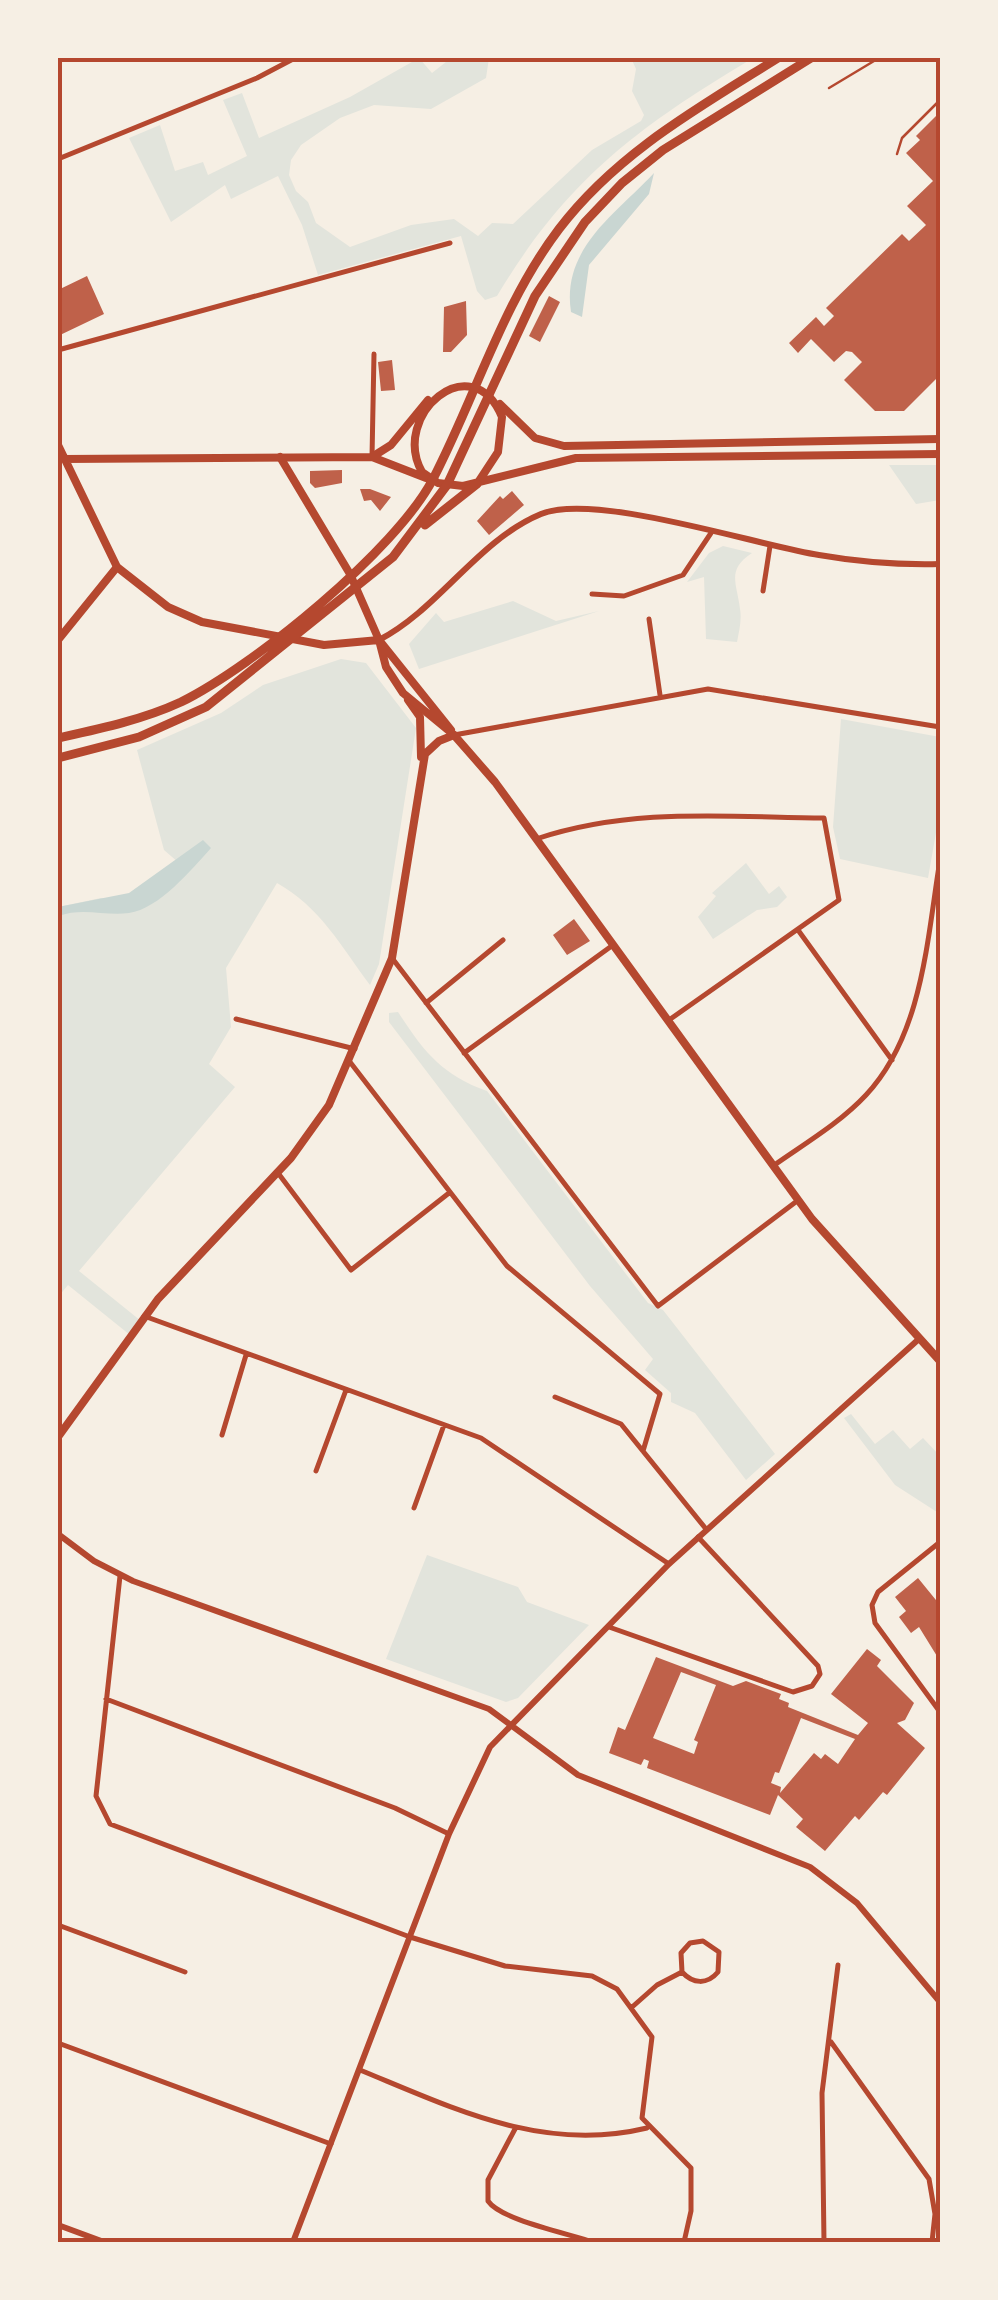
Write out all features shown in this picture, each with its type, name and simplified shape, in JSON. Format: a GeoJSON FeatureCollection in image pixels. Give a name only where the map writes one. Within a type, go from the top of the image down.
{"type":"FeatureCollection","features":[{"type":"Feature","properties":{"kind":"highway"},"geometry":{"type":"LineString","coordinates":[[58,738],[168,708],[216,682],[371,558],[406,522],[432,480],[529,273],[583,200],[650,139],[778,58]]}},
{"type":"Feature","properties":{"kind":"highway"},"geometry":{"type":"LineString","coordinates":[[418,530],[447,486],[544,280],[596,209],[663,150],[811,58]]}},
{"type":"Feature","properties":{"kind":"highway"},"geometry":{"type":"LineString","coordinates":[[58,758],[170,726],[222,698],[377,571],[418,530],[478,484]]}},
{"type":"Feature","properties":{"kind":"main road"},"geometry":{"type":"LineString","coordinates":[[372,457],[391,446],[423,405],[440,392],[458,387],[488,396],[535,438],[564,446],[940,439]]}},
{"type":"Feature","properties":{"kind":"main road"},"geometry":{"type":"LineString","coordinates":[[432,480],[417,463],[416,441],[423,415],[440,392]]}},
{"type":"Feature","properties":{"kind":"main road"},"geometry":{"type":"LineString","coordinates":[[478,484],[496,456],[503,432],[499,410],[488,396]]}},
{"type":"Feature","properties":{"kind":"main road"},"geometry":{"type":"LineString","coordinates":[[58,445],[61,460],[117,567],[168,607],[202,622],[324,645],[379,640]]}},
{"type":"Feature","properties":{"kind":"main road"},"geometry":{"type":"LineString","coordinates":[[61,460],[372,457],[447,486],[478,484],[576,458],[940,454]]}},
{"type":"Feature","properties":{"kind":"main road"},"geometry":{"type":"LineString","coordinates":[[58,1437],[144,1316],[278,1173],[321,1119],[350,1062],[392,958],[420,772],[420,718],[386,667],[379,640],[350,574],[280,458]]}},
{"type":"Feature","properties":{"kind":"main road"},"geometry":{"type":"LineString","coordinates":[[58,640],[117,567]]}},
{"type":"Feature","properties":{"kind":"main road"},"geometry":{"type":"LineString","coordinates":[[379,640],[454,736],[486,770],[798,1200],[940,1361]]}},
{"type":"Feature","properties":{"kind":"main road"},"geometry":{"type":"LineString","coordinates":[[403,693],[454,736]]}},
{"type":"Feature","properties":{"kind":"main road"},"geometry":{"type":"LineString","coordinates":[[420,772],[431,746],[454,736]]}},
{"type":"Feature","properties":{"kind":"street"},"geometry":{"type":"LineString","coordinates":[[58,159],[256,78],[295,58]]}},
{"type":"Feature","properties":{"kind":"street"},"geometry":{"type":"LineString","coordinates":[[58,350],[450,243]]}},
{"type":"Feature","properties":{"kind":"street"},"geometry":{"type":"LineString","coordinates":[[372,457],[374,354]]}},
{"type":"Feature","properties":{"kind":"street"},"geometry":{"type":"LineString","coordinates":[[379,640],[402,626],[513,531],[546,512],[596,510],[855,560],[940,564]]}},
{"type":"Feature","properties":{"kind":"street"},"geometry":{"type":"LineString","coordinates":[[592,594],[624,596],[683,575],[711,533]]}},
{"type":"Feature","properties":{"kind":"street"},"geometry":{"type":"LineString","coordinates":[[763,591],[770,546]]}},
{"type":"Feature","properties":{"kind":"street"},"geometry":{"type":"LineString","coordinates":[[649,619],[660,696]]}},
{"type":"Feature","properties":{"kind":"street"},"geometry":{"type":"LineString","coordinates":[[454,736],[660,696],[720,690],[940,727]]}},
{"type":"Feature","properties":{"kind":"street"},"geometry":{"type":"LineString","coordinates":[[536,839],[590,823],[644,815],[824,818],[838,900],[668,1021]]}},
{"type":"Feature","properties":{"kind":"street"},"geometry":{"type":"LineString","coordinates":[[773,1166],[854,1107],[892,1060],[912,1010],[940,860]]}},
{"type":"Feature","properties":{"kind":"street"},"geometry":{"type":"LineString","coordinates":[[798,930],[892,1060]]}},
{"type":"Feature","properties":{"kind":"street"},"geometry":{"type":"LineString","coordinates":[[426,1003],[503,940]]}},
{"type":"Feature","properties":{"kind":"street"},"geometry":{"type":"LineString","coordinates":[[464,1053],[613,945]]}},
{"type":"Feature","properties":{"kind":"street"},"geometry":{"type":"LineString","coordinates":[[392,958],[658,1306],[798,1200]]}},
{"type":"Feature","properties":{"kind":"street"},"geometry":{"type":"LineString","coordinates":[[236,1019],[355,1049]]}},
{"type":"Feature","properties":{"kind":"street"},"geometry":{"type":"LineString","coordinates":[[350,1062],[508,1266],[660,1394],[643,1451]]}},
{"type":"Feature","properties":{"kind":"street"},"geometry":{"type":"LineString","coordinates":[[278,1173],[350,1270],[450,1192]]}},
{"type":"Feature","properties":{"kind":"street"},"geometry":{"type":"LineString","coordinates":[[144,1316],[501,1448],[669,1564]]}},
{"type":"Feature","properties":{"kind":"street"},"geometry":{"type":"LineString","coordinates":[[294,2242],[449,1834],[484,1756],[511,1723],[669,1564],[920,1338]]}},
{"type":"Feature","properties":{"kind":"street"},"geometry":{"type":"LineString","coordinates":[[222,1435],[246,1355]]}},
{"type":"Feature","properties":{"kind":"street"},"geometry":{"type":"LineString","coordinates":[[316,1471],[346,1390]]}},
{"type":"Feature","properties":{"kind":"street"},"geometry":{"type":"LineString","coordinates":[[555,1397],[616,1421],[706,1530]]}},
{"type":"Feature","properties":{"kind":"street"},"geometry":{"type":"LineString","coordinates":[[414,1508],[444,1424]]}},
{"type":"Feature","properties":{"kind":"street"},"geometry":{"type":"LineString","coordinates":[[58,1534],[120,1576],[488,1709],[578,1775],[774,1850],[825,1875],[857,1903],[940,2002]]}},
{"type":"Feature","properties":{"kind":"street"},"geometry":{"type":"LineString","coordinates":[[606,1626],[794,1692],[808,1691],[820,1674],[805,1651],[698,1538]]}},
{"type":"Feature","properties":{"kind":"street"},"geometry":{"type":"LineString","coordinates":[[940,1542],[883,1587],[872,1605],[875,1623],[940,1712]]}},
{"type":"Feature","properties":{"kind":"street"},"geometry":{"type":"LineString","coordinates":[[120,1576],[96,1796],[110,1824],[410,1937],[504,1966],[592,1976],[616,1989],[652,2038],[642,2118],[648,2128],[673,2145],[691,2168],[691,2211],[684,2242]]}},
{"type":"Feature","properties":{"kind":"street"},"geometry":{"type":"LineString","coordinates":[[106,1699],[395,1808],[449,1834]]}},
{"type":"Feature","properties":{"kind":"street"},"geometry":{"type":"LineString","coordinates":[[58,1925],[185,1972]]}},
{"type":"Feature","properties":{"kind":"street"},"geometry":{"type":"LineString","coordinates":[[703,1940],[719,1952],[718,1972],[707,1980],[694,1981],[682,1972],[681,1953],[690,1943],[703,1940]]}},
{"type":"Feature","properties":{"kind":"street"},"geometry":{"type":"LineString","coordinates":[[824,2242],[822,2093],[838,1965]]}},
{"type":"Feature","properties":{"kind":"street"},"geometry":{"type":"LineString","coordinates":[[631,2008],[682,1972]]}},
{"type":"Feature","properties":{"kind":"street"},"geometry":{"type":"LineString","coordinates":[[830,2042],[929,2179],[935,2214],[932,2242]]}},
{"type":"Feature","properties":{"kind":"street"},"geometry":{"type":"LineString","coordinates":[[58,2043],[332,2144]]}},
{"type":"Feature","properties":{"kind":"street"},"geometry":{"type":"LineString","coordinates":[[360,2070],[515,2129],[563,2136],[620,2135],[648,2128]]}},
{"type":"Feature","properties":{"kind":"street"},"geometry":{"type":"LineString","coordinates":[[515,2129],[488,2180],[488,2201],[506,2217],[535,2222],[593,2242]]}},
{"type":"Feature","properties":{"kind":"street"},"geometry":{"type":"LineString","coordinates":[[58,2225],[104,2242]]}},
{"type":"Feature","properties":{"kind":"lane"},"geometry":{"type":"LineString","coordinates":[[829,88],[879,58]]}},
{"type":"Feature","properties":{"kind":"lane"},"geometry":{"type":"LineString","coordinates":[[897,154],[902,138],[940,100]]}},
{"type":"Feature","properties":{"kind":"shaded area"},"geometry":{"type":"Polygon","coordinates":[[[419,58],[432,73],[451,58],[489,58],[486,78],[431,109],[374,105],[340,118],[301,145],[291,160],[289,175],[296,191],[308,202],[316,223],[350,247],[411,225],[454,219],[478,236],[492,223],[513,224],[592,150],[641,121],[644,115],[632,91],[636,69],[631,58],[753,58],[674,108],[608,159],[550,219],[497,296],[485,300],[477,291],[461,236],[318,275],[302,225],[278,176],[231,199],[225,185],[171,222],[129,138],[160,125],[175,171],[203,162],[208,175],[247,156],[223,100],[242,93],[259,138],[350,97],[419,58]]]}},
{"type":"Feature","properties":{"kind":"shaded area"},"geometry":{"type":"Polygon","coordinates":[[[654,173],[649,194],[589,265],[582,317],[571,312],[570,289],[583,250],[654,173]]]}},
{"type":"Feature","properties":{"kind":"shaded area"},"geometry":{"type":"Polygon","coordinates":[[[889,465],[940,465],[940,500],[916,504],[889,465]]]}},
{"type":"Feature","properties":{"kind":"shaded area"},"geometry":{"type":"Polygon","coordinates":[[[723,546],[752,553],[736,571],[741,617],[737,642],[706,639],[704,577],[687,582],[709,553],[723,546]]]}},
{"type":"Feature","properties":{"kind":"shaded area"},"geometry":{"type":"Polygon","coordinates":[[[513,601],[556,621],[599,611],[419,669],[409,644],[436,613],[444,622],[513,601]]]}},
{"type":"Feature","properties":{"kind":"shaded area"},"geometry":{"type":"Polygon","coordinates":[[[341,659],[366,663],[416,728],[379,964],[370,985],[318,916],[277,883],[226,968],[231,1027],[209,1064],[235,1087],[79,1271],[141,1321],[130,1335],[68,1285],[58,1297],[58,907],[101,898],[151,898],[186,869],[164,850],[137,750],[221,713],[263,685],[341,659]]]}},
{"type":"Feature","properties":{"kind":"shaded area"},"geometry":{"type":"Polygon","coordinates":[[[841,719],[940,737],[940,810],[928,878],[840,859],[833,827],[841,719]]]}},
{"type":"Feature","properties":{"kind":"shaded area"},"geometry":{"type":"Polygon","coordinates":[[[203,840],[211,848],[152,904],[129,913],[76,912],[58,916],[58,907],[129,893],[203,840]]]}},
{"type":"Feature","properties":{"kind":"shaded area"},"geometry":{"type":"Polygon","coordinates":[[[746,863],[769,894],[779,886],[787,897],[777,907],[757,910],[713,939],[698,917],[716,896],[712,893],[746,863]]]}},
{"type":"Feature","properties":{"kind":"shaded area"},"geometry":{"type":"Polygon","coordinates":[[[398,1012],[446,1070],[487,1091],[648,1303],[663,1310],[775,1454],[746,1480],[695,1413],[671,1402],[671,1393],[645,1370],[653,1359],[590,1286],[389,1022],[389,1013],[398,1012]]]}},
{"type":"Feature","properties":{"kind":"shaded area"},"geometry":{"type":"Polygon","coordinates":[[[851,1414],[875,1444],[893,1430],[910,1449],[923,1438],[940,1456],[940,1514],[895,1485],[844,1418],[851,1414]]]}},
{"type":"Feature","properties":{"kind":"shaded area"},"geometry":{"type":"Polygon","coordinates":[[[427,1555],[518,1587],[527,1602],[589,1625],[518,1698],[506,1702],[386,1659],[427,1555]]]}},
{"type":"Feature","properties":{"kind":"building"},"geometry":{"type":"Polygon","coordinates":[[[938,114],[940,375],[904,411],[875,411],[844,380],[862,362],[852,352],[846,351],[834,362],[811,339],[798,353],[789,343],[816,317],[824,326],[834,316],[826,308],[902,234],[909,241],[926,225],[907,206],[933,181],[906,153],[920,140],[916,136],[938,114]]]}},
{"type":"Feature","properties":{"kind":"building"},"geometry":{"type":"Polygon","coordinates":[[[87,276],[104,314],[58,336],[58,290],[87,276]]]}},
{"type":"Feature","properties":{"kind":"building"},"geometry":{"type":"Polygon","coordinates":[[[549,296],[560,302],[540,342],[529,336],[549,296]]]}},
{"type":"Feature","properties":{"kind":"building"},"geometry":{"type":"Polygon","coordinates":[[[466,301],[467,335],[451,352],[443,352],[444,307],[466,301]]]}},
{"type":"Feature","properties":{"kind":"building"},"geometry":{"type":"Polygon","coordinates":[[[392,360],[395,390],[381,391],[378,362],[392,360]]]}},
{"type":"Feature","properties":{"kind":"building"},"geometry":{"type":"Polygon","coordinates":[[[342,470],[342,483],[315,488],[310,483],[310,471],[342,470]]]}},
{"type":"Feature","properties":{"kind":"building"},"geometry":{"type":"Polygon","coordinates":[[[360,489],[391,497],[380,511],[371,500],[364,501],[360,489]]]}},
{"type":"Feature","properties":{"kind":"building"},"geometry":{"type":"Polygon","coordinates":[[[512,491],[524,505],[489,535],[477,521],[500,496],[503,499],[512,491]]]}},
{"type":"Feature","properties":{"kind":"building"},"geometry":{"type":"Polygon","coordinates":[[[574,919],[590,941],[567,955],[553,935],[574,919]]]}},
{"type":"Feature","properties":{"kind":"building"},"geometry":{"type":"Polygon","coordinates":[[[918,1578],[940,1605],[940,1661],[919,1627],[911,1633],[899,1617],[906,1611],[895,1597],[918,1578]]]}},
{"type":"Feature","properties":{"kind":"building"},"geometry":{"type":"Polygon","coordinates":[[[867,1649],[881,1660],[877,1666],[914,1703],[905,1720],[897,1723],[925,1748],[887,1795],[883,1792],[859,1820],[855,1816],[825,1851],[796,1827],[803,1819],[778,1795],[770,1815],[647,1768],[649,1761],[644,1759],[641,1765],[609,1753],[618,1727],[625,1730],[656,1657],[733,1686],[746,1681],[781,1694],[779,1699],[789,1703],[788,1707],[858,1735],[868,1723],[831,1694],[867,1649]],[[681,1672],[653,1738],[694,1754],[698,1742],[694,1740],[716,1685],[681,1672]],[[801,1718],[779,1773],[775,1772],[771,1783],[781,1787],[780,1793],[814,1753],[821,1759],[825,1754],[838,1764],[855,1739],[801,1718]]]}}]}
